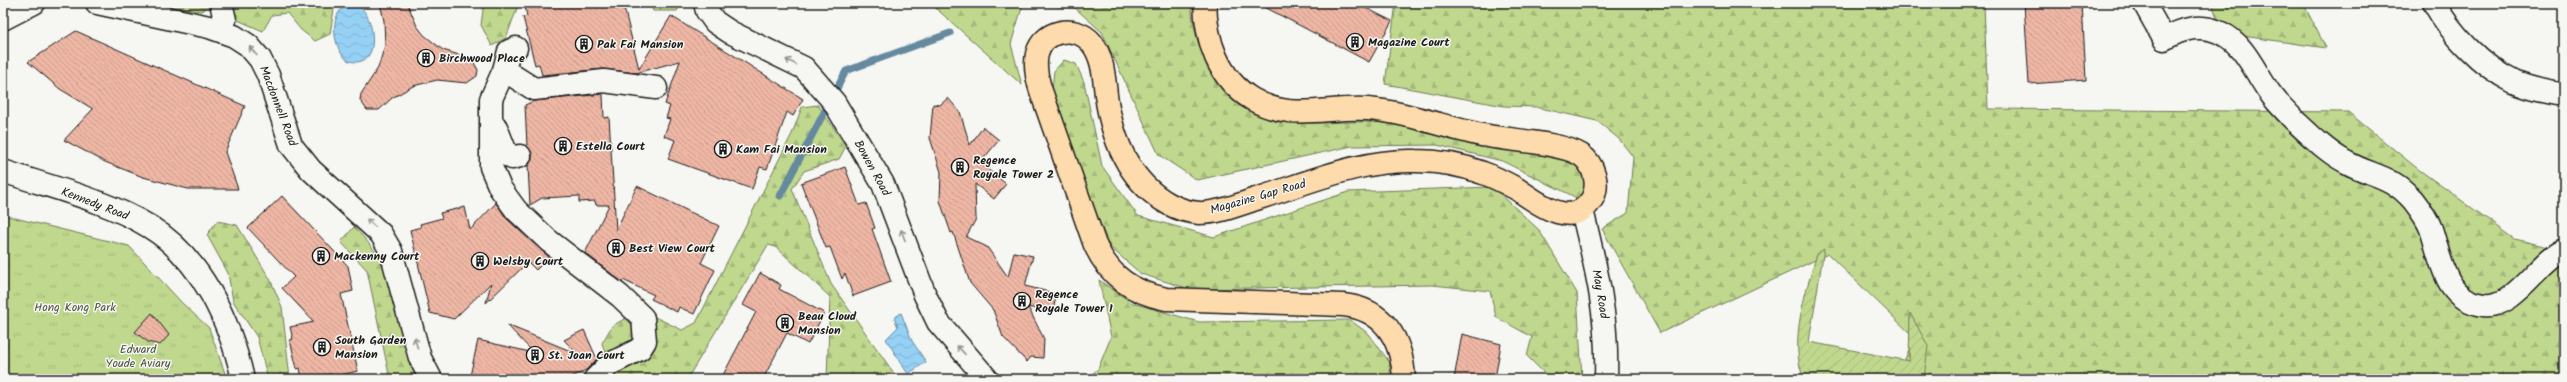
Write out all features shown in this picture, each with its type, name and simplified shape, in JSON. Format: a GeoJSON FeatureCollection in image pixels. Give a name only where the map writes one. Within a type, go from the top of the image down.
{"type":"FeatureCollection","features":[{"type":"Feature","properties":{"kind":"main road"},"geometry":{"type":"LineString","coordinates":[[1205,3],[1207,32],[1215,56],[1229,78],[1250,98],[1275,109],[1300,113],[1356,109],[1387,112],[1478,134],[1574,152],[1588,161],[1595,176],[1594,193],[1582,210]]}},
{"type":"Feature","properties":{"kind":"main road","name":"Magazine Gap Road"},"geometry":{"type":"LineString","coordinates":[[1404,379],[1403,362],[1393,335],[1372,312],[1363,308],[1343,305],[1166,299],[1138,291],[1116,277],[1101,258],[1095,245],[1041,91],[1035,67],[1038,49],[1044,42],[1051,36],[1071,31],[1079,33],[1093,44],[1101,61],[1111,124],[1121,152],[1148,188],[1168,204],[1177,208],[1199,213],[1214,211],[1353,168],[1389,161],[1410,161],[1450,164],[1480,172],[1513,187],[1541,206],[1556,212],[1572,213],[1582,210]]}},
{"type":"Feature","properties":{"kind":"street"},"geometry":{"type":"LineString","coordinates":[[3,19],[34,3]]}},
{"type":"Feature","properties":{"kind":"street","name":"Macdonnell Road"},"geometry":{"type":"LineString","coordinates":[[97,3],[220,30],[234,36],[248,45],[260,58],[268,75],[291,144],[311,170],[381,234],[390,250],[420,358],[431,379]]}},
{"type":"Feature","properties":{"kind":"street"},"geometry":{"type":"LineString","coordinates":[[220,30],[225,20],[222,3]]}},
{"type":"Feature","properties":{"kind":"street","name":"Bowen Road"},"geometry":{"type":"LineString","coordinates":[[705,3],[707,11],[715,22],[730,32],[804,68],[827,95],[883,184],[925,295],[938,322],[987,379]]}},
{"type":"Feature","properties":{"kind":"street"},"geometry":{"type":"LineString","coordinates":[[2144,3],[2164,39],[2179,31],[2195,27],[2213,30],[2227,36],[2245,53],[2274,98],[2325,147],[2352,166],[2386,178],[2399,186],[2426,220],[2446,278],[2454,289],[2468,299],[2484,305],[2504,301],[2549,259],[2564,250]]}},
{"type":"Feature","properties":{"kind":"street"},"geometry":{"type":"LineString","coordinates":[[2434,3],[2451,29],[2493,69],[2520,84],[2564,95]]}},
{"type":"Feature","properties":{"kind":"street"},"geometry":{"type":"LineString","coordinates":[[516,48],[509,51],[504,70],[492,100],[491,167],[500,188],[516,210],[549,241],[620,296],[643,318],[645,341],[640,349],[610,364],[595,379]]}},
{"type":"Feature","properties":{"kind":"street"},"geometry":{"type":"LineString","coordinates":[[504,70],[534,89],[604,81],[656,88]]}},
{"type":"Feature","properties":{"kind":"street"},"geometry":{"type":"LineString","coordinates":[[492,114],[507,155],[512,158],[520,156]]}},
{"type":"Feature","properties":{"kind":"street","name":"Kennedy Road"},"geometry":{"type":"LineString","coordinates":[[3,171],[110,207],[151,228],[169,240],[197,272],[210,292],[232,341],[243,379]]}},
{"type":"Feature","properties":{"kind":"street","name":"May Road"},"geometry":{"type":"LineString","coordinates":[[1582,210],[1604,308],[1607,331],[1606,379]]}},
{"type":"Feature","properties":{"kind":"green space"},"geometry":{"type":"Polygon","coordinates":[[[126,3],[209,3],[210,5],[202,11],[126,3]]]}},
{"type":"Feature","properties":{"kind":"green space"},"geometry":{"type":"Polygon","coordinates":[[[229,3],[335,3],[330,34],[315,41],[301,30],[287,13],[272,15],[263,31],[233,18],[229,3]]]}},
{"type":"Feature","properties":{"kind":"green space"},"geometry":{"type":"Polygon","coordinates":[[[484,3],[519,3],[506,38],[492,46],[481,25],[484,3]]]}},
{"type":"Feature","properties":{"kind":"green space"},"geometry":{"type":"Polygon","coordinates":[[[650,3],[682,3],[677,11],[653,11],[650,3]]]}},
{"type":"Feature","properties":{"kind":"green space"},"geometry":{"type":"Polygon","coordinates":[[[930,3],[1191,3],[1196,35],[1207,64],[1215,77],[1224,90],[1236,101],[1249,110],[1264,117],[1280,121],[1315,123],[1368,122],[1409,126],[1580,157],[1592,189],[1577,198],[1502,161],[1437,145],[1352,146],[1197,180],[1159,155],[1102,32],[1075,8],[1023,4],[1011,44],[1022,85],[930,3]]]}},
{"type":"Feature","properties":{"kind":"green space"},"geometry":{"type":"Polygon","coordinates":[[[1396,3],[1984,3],[1988,109],[2348,112],[2418,169],[2515,239],[2564,251],[2564,379],[1897,379],[1914,337],[1828,254],[1660,333],[1602,229],[1628,213],[1633,157],[1619,139],[1597,121],[1536,107],[1504,106],[1385,84],[1396,3]]]}},
{"type":"Feature","properties":{"kind":"green space"},"geometry":{"type":"Polygon","coordinates":[[[2212,3],[2303,3],[2326,48],[2222,33],[2212,3]]]}},
{"type":"Feature","properties":{"kind":"green space"},"geometry":{"type":"Polygon","coordinates":[[[1064,60],[1076,64],[1084,82],[1102,166],[1138,216],[1214,237],[1348,192],[1493,187],[1539,230],[1577,293],[1582,379],[1546,379],[1546,375],[1527,356],[1532,337],[1496,317],[1490,291],[1433,285],[1190,289],[1141,274],[1110,247],[1081,180],[1052,88],[1054,71],[1064,60]]]}},
{"type":"Feature","properties":{"kind":"green space"},"geometry":{"type":"Polygon","coordinates":[[[818,105],[846,146],[839,159],[804,171],[792,189],[831,284],[898,379],[827,379],[830,297],[776,247],[768,245],[687,379],[613,379],[602,343],[612,326],[640,310],[682,330],[696,323],[792,134],[802,107],[818,105]]]}},
{"type":"Feature","properties":{"kind":"green space","name":"Hong Kong Park"},"geometry":{"type":"Polygon","coordinates":[[[3,215],[129,246],[183,304],[209,328],[227,379],[3,379],[3,215]]]}},
{"type":"Feature","properties":{"kind":"green space"},"geometry":{"type":"Polygon","coordinates":[[[217,221],[237,225],[270,279],[282,307],[290,379],[268,379],[257,337],[233,301],[228,273],[207,235],[217,221]]]}},
{"type":"Feature","properties":{"kind":"green space"},"geometry":{"type":"Polygon","coordinates":[[[354,227],[373,249],[384,267],[391,288],[407,353],[420,379],[390,379],[367,270],[341,242],[354,227]]]}},
{"type":"Feature","properties":{"kind":"green space"},"geometry":{"type":"Polygon","coordinates":[[[1824,249],[1809,342],[1909,361],[1910,313],[1928,346],[1924,379],[1804,379],[1798,349],[1800,316],[1817,254],[1824,249]]]}},
{"type":"Feature","properties":{"kind":"green space"},"geometry":{"type":"Polygon","coordinates":[[[1099,280],[1132,303],[1199,322],[1350,320],[1369,334],[1390,363],[1390,379],[1086,379],[1098,369],[1111,337],[1099,280]]]}},
{"type":"Feature","properties":{"kind":"water"},"geometry":{"type":"Polygon","coordinates":[[[346,6],[358,6],[364,11],[369,19],[372,29],[373,40],[371,50],[367,57],[360,62],[349,61],[339,50],[336,42],[335,25],[337,17],[340,10],[346,6]]]}},
{"type":"Feature","properties":{"kind":"water"},"geometry":{"type":"Polygon","coordinates":[[[901,313],[912,341],[926,362],[908,374],[886,339],[898,327],[894,318],[901,313]]]}},
{"type":"Feature","properties":{"kind":"building","name":"Birchwood Place"},"geometry":{"type":"Polygon","coordinates":[[[380,3],[407,3],[417,26],[424,35],[443,50],[472,59],[478,70],[477,76],[467,83],[437,80],[413,86],[392,98],[379,110],[367,110],[360,100],[361,94],[378,68],[385,45],[384,21],[380,3]]]}},
{"type":"Feature","properties":{"kind":"building"},"geometry":{"type":"Polygon","coordinates":[[[524,3],[623,3],[639,69],[671,16],[803,99],[793,116],[787,112],[767,169],[760,167],[752,189],[668,159],[675,140],[664,136],[670,119],[666,118],[670,106],[665,104],[680,61],[636,73],[603,69],[542,75],[539,64],[535,65],[523,17],[527,16],[524,3]]]}},
{"type":"Feature","properties":{"kind":"building","name":"Magazine Court"},"geometry":{"type":"Polygon","coordinates":[[[1257,3],[1356,3],[1392,21],[1369,62],[1257,3]]]}},
{"type":"Feature","properties":{"kind":"building"},"geometry":{"type":"Polygon","coordinates":[[[2024,3],[2082,3],[2086,80],[2029,84],[2024,3]]]}},
{"type":"Feature","properties":{"kind":"building"},"geometry":{"type":"Polygon","coordinates":[[[76,31],[245,106],[225,152],[238,189],[188,189],[143,177],[105,162],[64,140],[93,109],[60,89],[28,62],[76,31]]]}},
{"type":"Feature","properties":{"kind":"building"},"geometry":{"type":"Polygon","coordinates":[[[603,94],[604,118],[609,117],[616,230],[637,186],[719,226],[701,263],[715,270],[694,314],[679,307],[677,312],[651,299],[654,295],[623,280],[622,282],[585,253],[609,205],[596,205],[595,201],[579,202],[579,196],[542,198],[530,205],[528,166],[532,160],[532,153],[527,146],[525,105],[534,101],[603,94]]]}},
{"type":"Feature","properties":{"kind":"building"},"geometry":{"type":"Polygon","coordinates":[[[948,98],[960,112],[970,145],[983,127],[999,140],[980,163],[1006,184],[994,199],[975,184],[976,219],[966,237],[987,247],[1008,277],[1014,252],[1033,256],[1025,286],[1057,294],[1052,313],[1028,307],[1044,339],[1043,358],[1031,357],[1027,362],[1003,337],[993,310],[970,283],[953,232],[951,233],[940,201],[941,172],[930,138],[933,104],[940,105],[948,98]]]}},
{"type":"Feature","properties":{"kind":"building"},"geometry":{"type":"Polygon","coordinates":[[[845,167],[859,205],[866,203],[875,228],[872,229],[891,282],[853,296],[845,273],[842,279],[830,247],[826,248],[801,183],[845,167]]]}},
{"type":"Feature","properties":{"kind":"building"},"geometry":{"type":"Polygon","coordinates":[[[282,196],[348,266],[353,291],[341,294],[358,371],[332,377],[331,374],[302,379],[300,368],[297,369],[290,340],[293,339],[290,327],[314,322],[282,288],[294,277],[248,228],[282,196]]]}},
{"type":"Feature","properties":{"kind":"building","name":"Welsby Court"},"geometry":{"type":"Polygon","coordinates":[[[496,203],[507,219],[549,257],[536,270],[528,262],[486,303],[491,283],[454,319],[430,313],[410,230],[421,227],[420,224],[442,218],[440,213],[465,207],[470,230],[496,203]]]}},
{"type":"Feature","properties":{"kind":"building","name":"Beau Cloud Mansion"},"geometry":{"type":"Polygon","coordinates":[[[760,273],[781,285],[779,289],[824,313],[808,344],[787,333],[763,379],[721,379],[756,312],[743,305],[760,273]]]}},
{"type":"Feature","properties":{"kind":"building"},"geometry":{"type":"Polygon","coordinates":[[[152,313],[169,335],[160,345],[148,342],[135,332],[152,313]]]}},
{"type":"Feature","properties":{"kind":"building","name":"St. Joan Court"},"geometry":{"type":"Polygon","coordinates":[[[507,325],[578,354],[564,340],[584,330],[597,359],[586,370],[568,379],[482,379],[470,376],[478,340],[534,353],[507,325]]]}},
{"type":"Feature","properties":{"kind":"building"},"geometry":{"type":"Polygon","coordinates":[[[1462,334],[1501,344],[1495,379],[1454,379],[1462,334]]]}},
{"type":"Feature","properties":{"kind":"waterway"},"geometry":{"type":"LineString","coordinates":[[780,196],[846,71],[950,33]]}},
{"type":"Feature","properties":{"kind":"place","name":"Magazine Court"},"geometry":{"type":"Point","coordinates":[1355,42]}},
{"type":"Feature","properties":{"kind":"place","name":"Pak Fai Mansion"},"geometry":{"type":"Point","coordinates":[584,44]}},
{"type":"Feature","properties":{"kind":"place","name":"Birchwood Place"},"geometry":{"type":"Point","coordinates":[426,58]}},
{"type":"Feature","properties":{"kind":"place","name":"Estella Court"},"geometry":{"type":"Point","coordinates":[563,146]}},
{"type":"Feature","properties":{"kind":"place","name":"Kam Fai Mansion"},"geometry":{"type":"Point","coordinates":[723,149]}},
{"type":"Feature","properties":{"kind":"place","name":"Regence Royale Tower 2"},"geometry":{"type":"Point","coordinates":[960,167]}},
{"type":"Feature","properties":{"kind":"place","name":"Best View Court"},"geometry":{"type":"Point","coordinates":[616,248]}},
{"type":"Feature","properties":{"kind":"place","name":"Mackenny Court"},"geometry":{"type":"Point","coordinates":[321,256]}},
{"type":"Feature","properties":{"kind":"place","name":"Welsby Court"},"geometry":{"type":"Point","coordinates":[480,261]}},
{"type":"Feature","properties":{"kind":"place","name":"Regence Royale Tower 1"},"geometry":{"type":"Point","coordinates":[1022,301]}},
{"type":"Feature","properties":{"kind":"place","name":"Beau Cloud Mansion"},"geometry":{"type":"Point","coordinates":[785,323]}},
{"type":"Feature","properties":{"kind":"place","name":"South Garden Mansion"},"geometry":{"type":"Point","coordinates":[322,347]}},
{"type":"Feature","properties":{"kind":"place","name":"St. Joan Court"},"geometry":{"type":"Point","coordinates":[535,355]}},
{"type":"Feature","properties":{"kind":"park label","name":"Edward Youde Aviary"},"geometry":{"type":"Point","coordinates":[138,356]}}]}
